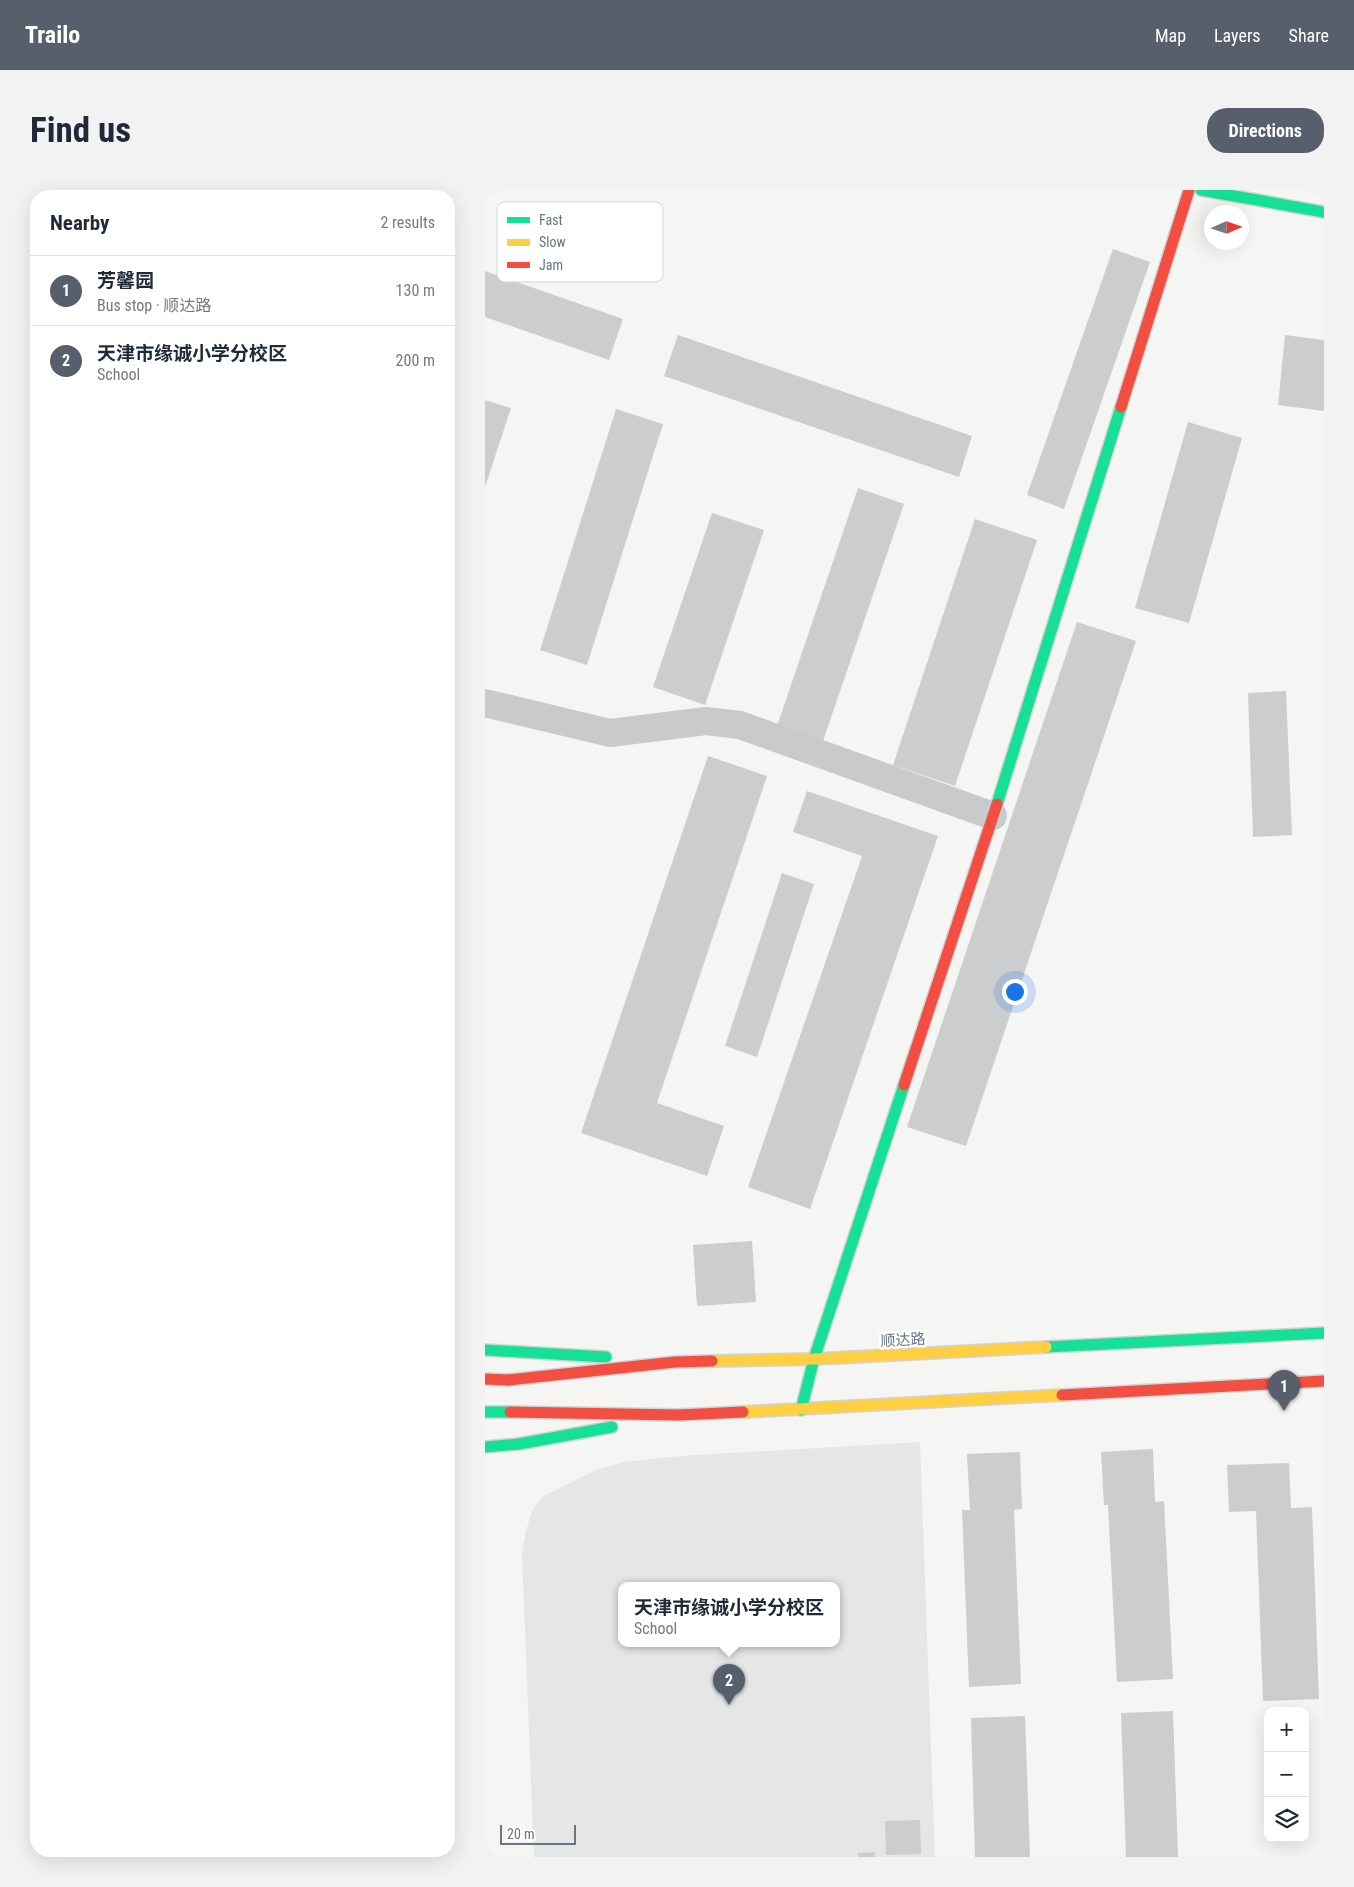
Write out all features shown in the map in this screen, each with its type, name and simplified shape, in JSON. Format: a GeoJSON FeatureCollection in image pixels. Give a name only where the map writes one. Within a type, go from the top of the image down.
{"type":"FeatureCollection","features":[{"type":"Feature","properties":{"kind":"main road"},"geometry":{"type":"LineString","coordinates":[[801,1410],[814,1359],[993,816],[1189,190]]}},
{"type":"Feature","properties":{"kind":"main road"},"geometry":{"type":"LineString","coordinates":[[1201,190],[1324,212]]}},
{"type":"Feature","properties":{"kind":"main road","name":"顺达路"},"geometry":{"type":"LineString","coordinates":[[485,1379],[508,1380],[675,1362],[814,1359],[1324,1333]]}},
{"type":"Feature","properties":{"kind":"main road"},"geometry":{"type":"LineString","coordinates":[[485,1350],[675,1362]]}},
{"type":"Feature","properties":{"kind":"main road"},"geometry":{"type":"LineString","coordinates":[[485,1412],[678,1415],[1324,1381]]}},
{"type":"Feature","properties":{"kind":"main road"},"geometry":{"type":"LineString","coordinates":[[485,1448],[519,1444],[678,1415]]}},
{"type":"Feature","properties":{"kind":"street"},"geometry":{"type":"LineString","coordinates":[[485,703],[610,734],[706,722],[740,725],[993,816]]}},
{"type":"Feature","properties":{"kind":"shaded area"},"geometry":{"type":"Polygon","coordinates":[[[920,1442],[935,1857],[534,1857],[522,1554],[526,1531],[532,1511],[542,1497],[598,1469],[624,1462],[680,1456],[920,1442]]]}},
{"type":"Feature","properties":{"kind":"building"},"geometry":{"type":"Polygon","coordinates":[[[1113,249],[1150,262],[1064,509],[1027,495],[1113,249]]]}},
{"type":"Feature","properties":{"kind":"building"},"geometry":{"type":"Polygon","coordinates":[[[485,271],[497,275],[497,282],[517,282],[623,319],[609,360],[485,317],[485,271]]]}},
{"type":"Feature","properties":{"kind":"building"},"geometry":{"type":"Polygon","coordinates":[[[678,335],[972,436],[959,477],[664,376],[678,335]]]}},
{"type":"Feature","properties":{"kind":"building"},"geometry":{"type":"Polygon","coordinates":[[[1285,335],[1324,340],[1324,411],[1278,405],[1285,335]]]}},
{"type":"Feature","properties":{"kind":"building"},"geometry":{"type":"Polygon","coordinates":[[[485,400],[511,408],[485,487],[485,400]]]}},
{"type":"Feature","properties":{"kind":"building"},"geometry":{"type":"Polygon","coordinates":[[[616,409],[663,424],[587,665],[540,650],[616,409]]]}},
{"type":"Feature","properties":{"kind":"building"},"geometry":{"type":"Polygon","coordinates":[[[1188,422],[1242,438],[1189,623],[1135,608],[1188,422]]]}},
{"type":"Feature","properties":{"kind":"building"},"geometry":{"type":"Polygon","coordinates":[[[858,488],[904,504],[822,744],[776,729],[858,488]]]}},
{"type":"Feature","properties":{"kind":"building"},"geometry":{"type":"Polygon","coordinates":[[[712,513],[764,530],[705,705],[653,687],[712,513]]]}},
{"type":"Feature","properties":{"kind":"building"},"geometry":{"type":"Polygon","coordinates":[[[975,519],[1037,540],[955,786],[893,765],[975,519]]]}},
{"type":"Feature","properties":{"kind":"building"},"geometry":{"type":"Polygon","coordinates":[[[1077,622],[1136,641],[966,1146],[907,1127],[1077,622]]]}},
{"type":"Feature","properties":{"kind":"building"},"geometry":{"type":"Polygon","coordinates":[[[1286,691],[1292,835],[1253,837],[1248,693],[1286,691]]]}},
{"type":"Feature","properties":{"kind":"building"},"geometry":{"type":"Polygon","coordinates":[[[708,756],[767,776],[657,1103],[724,1126],[707,1176],[581,1133],[708,756]]]}},
{"type":"Feature","properties":{"kind":"building"},"geometry":{"type":"Polygon","coordinates":[[[807,791],[938,836],[810,1209],[748,1187],[862,856],[793,832],[807,791]]]}},
{"type":"Feature","properties":{"kind":"building"},"geometry":{"type":"Polygon","coordinates":[[[782,873],[814,884],[757,1057],[725,1046],[782,873]]]}},
{"type":"Feature","properties":{"kind":"building"},"geometry":{"type":"Polygon","coordinates":[[[752,1241],[756,1302],[697,1306],[693,1245],[752,1241]]]}},
{"type":"Feature","properties":{"kind":"building"},"geometry":{"type":"Polygon","coordinates":[[[1153,1449],[1155,1502],[1164,1501],[1173,1679],[1117,1682],[1108,1505],[1104,1505],[1101,1452],[1153,1449]]]}},
{"type":"Feature","properties":{"kind":"building"},"geometry":{"type":"Polygon","coordinates":[[[1020,1452],[1022,1509],[1014,1510],[1021,1684],[969,1687],[962,1510],[970,1510],[967,1454],[1020,1452]]]}},
{"type":"Feature","properties":{"kind":"building"},"geometry":{"type":"Polygon","coordinates":[[[1289,1463],[1291,1508],[1312,1507],[1319,1699],[1263,1701],[1256,1511],[1229,1512],[1227,1465],[1289,1463]]]}},
{"type":"Feature","properties":{"kind":"building"},"geometry":{"type":"Polygon","coordinates":[[[1173,1711],[1178,1857],[1126,1857],[1121,1713],[1173,1711]]]}},
{"type":"Feature","properties":{"kind":"building"},"geometry":{"type":"Polygon","coordinates":[[[1025,1716],[1030,1857],[975,1857],[971,1718],[1025,1716]]]}},
{"type":"Feature","properties":{"kind":"building"},"geometry":{"type":"Polygon","coordinates":[[[920,1820],[921,1854],[886,1855],[885,1821],[920,1820]]]}},
{"type":"Feature","properties":{"kind":"building"},"geometry":{"type":"Polygon","coordinates":[[[875,1852],[875,1857],[858,1857],[858,1853],[875,1852]]]}},
{"type":"Feature","properties":{"kind":"traffic: fast"},"geometry":{"type":"LineString","coordinates":[[1201,190],[1324,212]]}},
{"type":"Feature","properties":{"kind":"traffic: fast"},"geometry":{"type":"LineString","coordinates":[[997,804],[1121,407]]}},
{"type":"Feature","properties":{"kind":"traffic: fast"},"geometry":{"type":"LineString","coordinates":[[801,1410],[814,1359],[904,1085]]}},
{"type":"Feature","properties":{"kind":"traffic: fast"},"geometry":{"type":"LineString","coordinates":[[1046,1347],[1324,1333]]}},
{"type":"Feature","properties":{"kind":"traffic: fast"},"geometry":{"type":"LineString","coordinates":[[485,1350],[606,1357]]}},
{"type":"Feature","properties":{"kind":"traffic: fast"},"geometry":{"type":"LineString","coordinates":[[485,1412],[510,1412]]}},
{"type":"Feature","properties":{"kind":"traffic: fast"},"geometry":{"type":"LineString","coordinates":[[485,1447],[519,1444],[612,1427]]}},
{"type":"Feature","properties":{"kind":"traffic: slow"},"geometry":{"type":"LineString","coordinates":[[712,1361],[814,1359],[1046,1347]]}},
{"type":"Feature","properties":{"kind":"traffic: slow"},"geometry":{"type":"LineString","coordinates":[[743,1412],[1062,1395]]}},
{"type":"Feature","properties":{"kind":"traffic: jam"},"geometry":{"type":"LineString","coordinates":[[1121,407],[1189,190]]}},
{"type":"Feature","properties":{"kind":"traffic: jam"},"geometry":{"type":"LineString","coordinates":[[904,1085],[997,804]]}},
{"type":"Feature","properties":{"kind":"traffic: jam"},"geometry":{"type":"LineString","coordinates":[[508,1380],[675,1362],[712,1361]]}},
{"type":"Feature","properties":{"kind":"traffic: jam"},"geometry":{"type":"LineString","coordinates":[[485,1379],[508,1380]]}},
{"type":"Feature","properties":{"kind":"traffic: jam"},"geometry":{"type":"LineString","coordinates":[[1062,1395],[1324,1381]]}},
{"type":"Feature","properties":{"kind":"traffic: jam"},"geometry":{"type":"LineString","coordinates":[[510,1412],[678,1415],[743,1412]]}},
{"type":"Feature","properties":{"kind":"place","name":"芳馨园"},"geometry":{"type":"Point","coordinates":[1284,1411]}},
{"type":"Feature","properties":{"kind":"place","name":"天津市缘诚小学分校区"},"geometry":{"type":"Point","coordinates":[729,1705]}}]}
